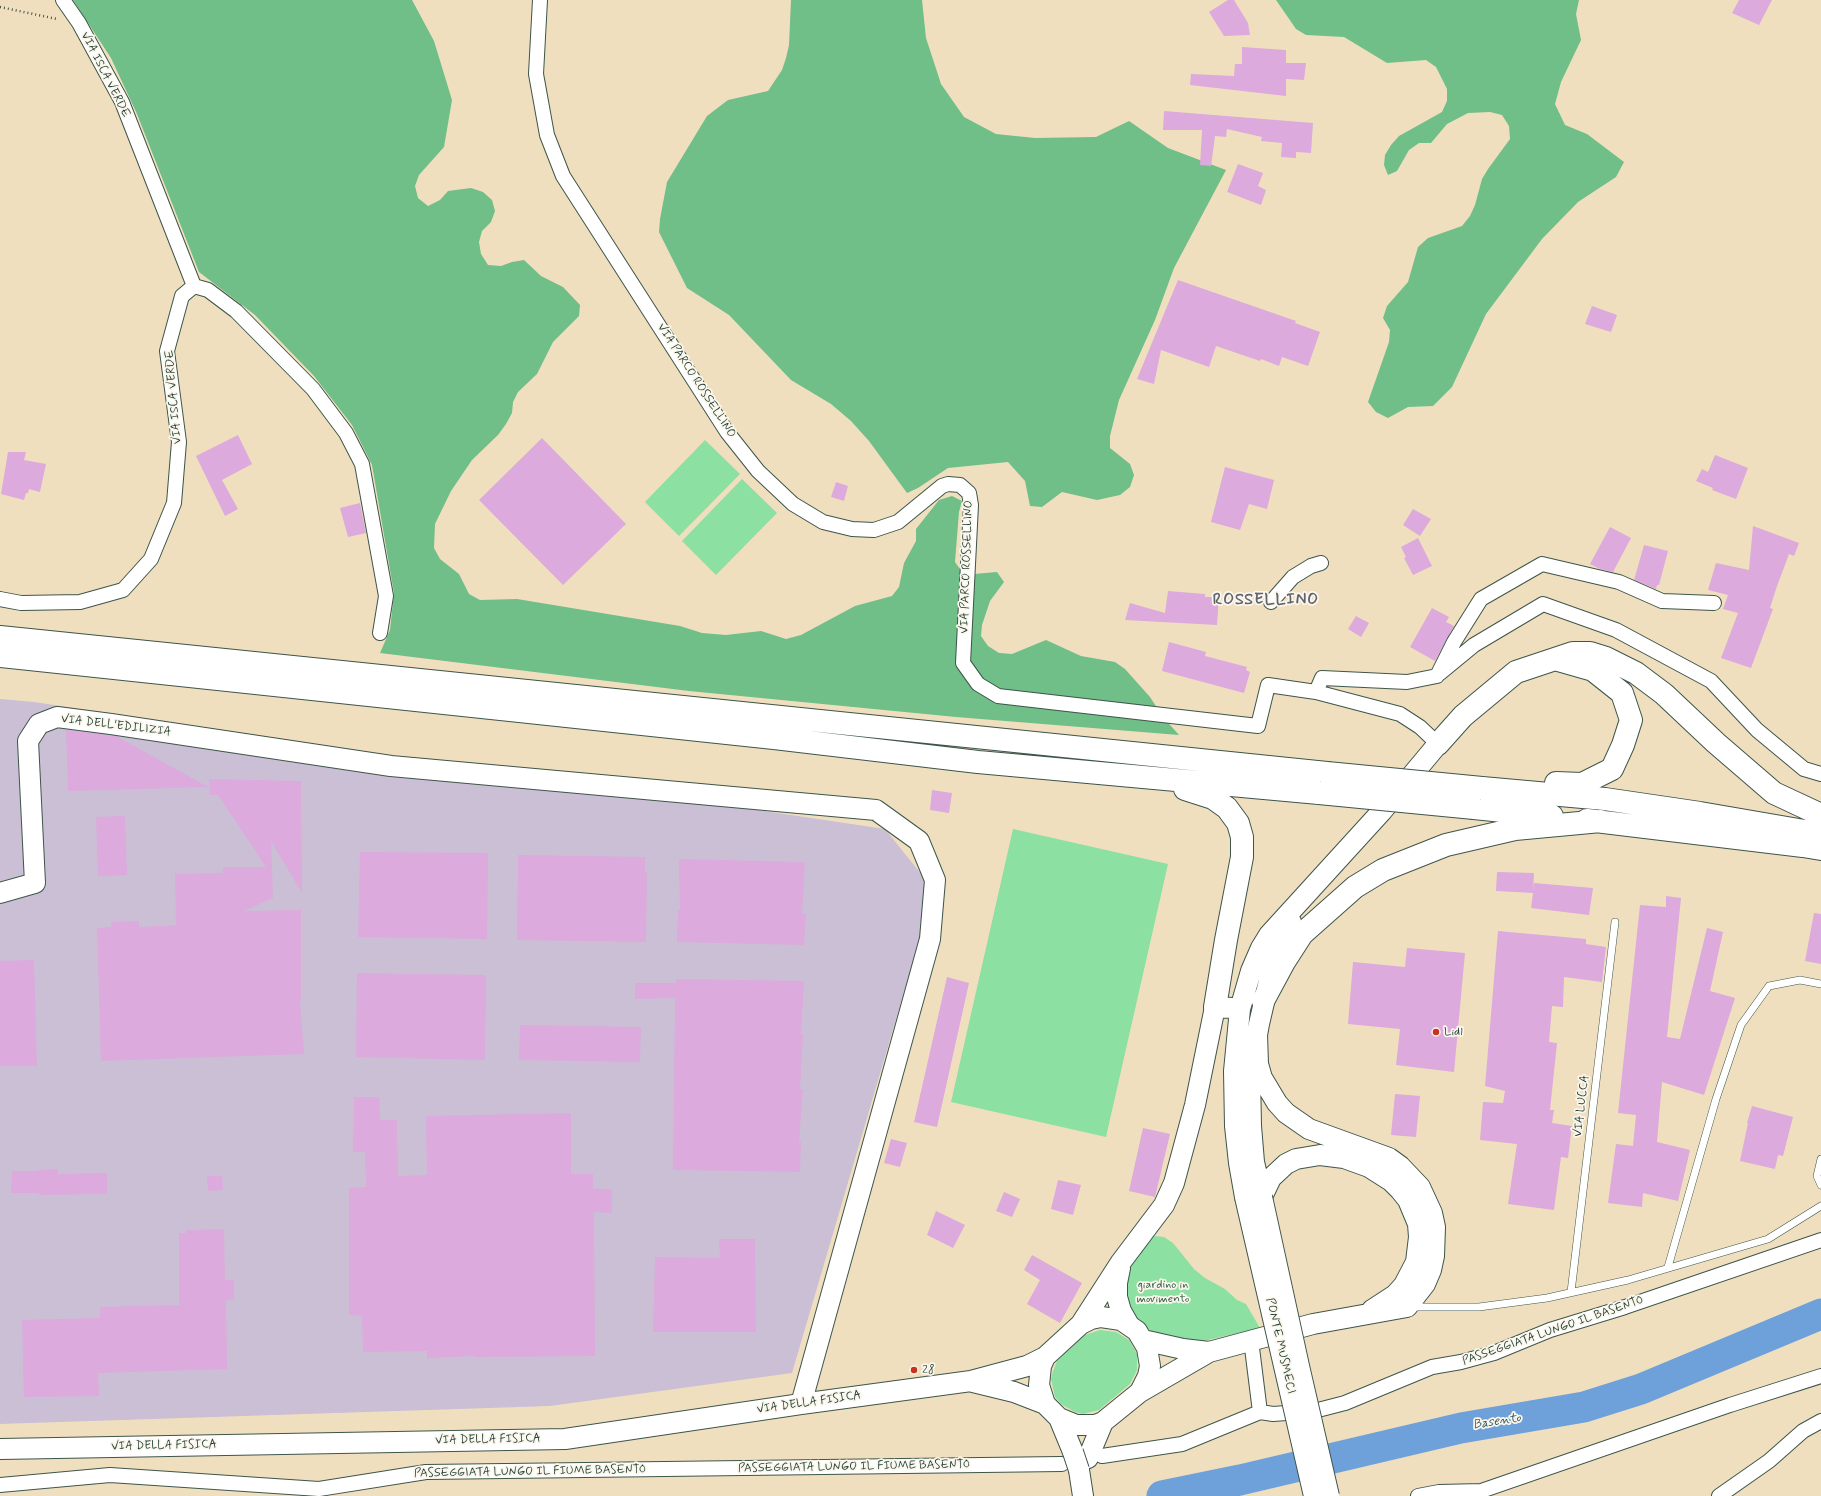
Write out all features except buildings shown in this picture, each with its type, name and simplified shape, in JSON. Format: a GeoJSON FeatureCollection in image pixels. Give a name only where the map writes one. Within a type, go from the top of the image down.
{"type":"FeatureCollection","features":[{"type":"Feature","properties":{"kind":"highway"},"geometry":{"type":"LineString","coordinates":[[0,637],[1323,783],[1474,808],[1601,821],[1821,849]]}},
{"type":"Feature","properties":{"kind":"highway"},"geometry":{"type":"LineString","coordinates":[[1438,744],[1463,716],[1516,672],[1573,653],[1590,653],[1606,658],[1636,673],[1664,694],[1716,743],[1774,793],[1821,815]]}},
{"type":"Feature","properties":{"kind":"highway"},"geometry":{"type":"LineString","coordinates":[[0,656],[774,738],[978,762],[1130,776],[1482,788],[1525,791],[1692,812],[1821,834]]}},
{"type":"Feature","properties":{"kind":"highway"},"geometry":{"type":"LineString","coordinates":[[1525,791],[1538,782],[1582,784],[1612,769],[1623,745],[1631,720],[1622,693],[1593,670],[1553,659]]}},
{"type":"Feature","properties":{"kind":"highway"},"geometry":{"type":"LineString","coordinates":[[1130,776],[1202,793],[1214,798],[1226,808],[1238,823],[1242,837],[1242,857],[1215,1007]]}},
{"type":"Feature","properties":{"kind":"highway"},"geometry":{"type":"LineString","coordinates":[[1263,1001],[1284,962],[1302,934],[1355,887],[1383,870],[1446,845],[1516,829],[1601,821]]}},
{"type":"Feature","properties":{"kind":"street","name":"VIA ISCA VERDE"},"geometry":{"type":"LineString","coordinates":[[0,599],[21,603],[80,602],[123,590],[151,560],[174,504],[180,442],[167,351],[182,296],[194,286],[122,102],[79,23],[63,0]]}},
{"type":"Feature","properties":{"kind":"street","name":"VIA PARCO ROSSELLINO"},"geometry":{"type":"LineString","coordinates":[[540,0],[536,74],[547,135],[563,176],[727,432],[758,471],[793,504],[823,522],[852,529],[874,530],[898,522],[942,486],[948,484],[960,485],[969,493],[971,505],[963,663],[978,684],[998,696],[1258,726],[1268,685],[1316,692]]}},
{"type":"Feature","properties":{"kind":"street"},"geometry":{"type":"LineString","coordinates":[[194,286],[208,290],[236,312],[313,389],[346,433],[362,464],[386,596],[380,633]]}},
{"type":"Feature","properties":{"kind":"street"},"geometry":{"type":"LineString","coordinates":[[1271,602],[1293,577],[1310,566],[1321,563]]}},
{"type":"Feature","properties":{"kind":"street"},"geometry":{"type":"LineString","coordinates":[[1437,676],[1454,642],[1481,599],[1542,564],[1619,582],[1662,601],[1714,603]]}},
{"type":"Feature","properties":{"kind":"street"},"geometry":{"type":"LineString","coordinates":[[1254,1197],[1235,1126],[1234,1071],[1240,1009],[1251,971],[1261,948],[1281,921],[1309,893],[1438,744],[1420,728],[1400,714],[1316,692],[1322,678],[1407,682],[1437,676],[1474,645],[1543,604],[1616,630],[1711,681],[1757,730],[1804,769],[1821,774]]}},
{"type":"Feature","properties":{"kind":"street","name":"VIA DELL'EDILIZIA"},"geometry":{"type":"LineString","coordinates":[[0,893],[35,884],[28,741],[39,724],[57,717],[390,766],[876,810],[920,841],[935,880],[930,939],[801,1404]]}},
{"type":"Feature","properties":{"kind":"street"},"geometry":{"type":"LineString","coordinates":[[1254,1197],[1250,1074],[1257,1034],[1263,1001],[1282,940],[1309,893]]}},
{"type":"Feature","properties":{"kind":"street"},"geometry":{"type":"LineString","coordinates":[[971,1381],[1027,1366],[1045,1357],[1081,1324],[1121,1262],[1164,1205],[1174,1183],[1195,1105],[1215,1007],[1240,1009]]}},
{"type":"Feature","properties":{"kind":"street"},"geometry":{"type":"LineString","coordinates":[[971,1381],[1014,1392],[1076,1425],[1085,1426],[1103,1422],[1140,1392],[1209,1352],[1313,1324],[1407,1307],[1424,1284],[1431,1270],[1434,1256],[1435,1227],[1427,1200],[1411,1176],[1389,1158],[1309,1129],[1286,1113],[1277,1103],[1262,1078],[1258,1064],[1257,1034]]}},
{"type":"Feature","properties":{"kind":"street"},"geometry":{"type":"LineString","coordinates":[[1254,1197],[1278,1170],[1296,1159],[1308,1156],[1344,1158],[1369,1167],[1391,1181],[1400,1190],[1414,1212],[1419,1237],[1419,1250],[1411,1274],[1395,1295],[1385,1303],[1361,1315]]}},
{"type":"Feature","properties":{"kind":"street","name":"PONTE MUSMECI"},"geometry":{"type":"LineString","coordinates":[[1254,1197],[1314,1496]]}},
{"type":"Feature","properties":{"kind":"street","name":"PONTE MUSMECI"},"geometry":{"type":"LineString","coordinates":[[1254,1197],[1299,1366],[1329,1496]]}},
{"type":"Feature","properties":{"kind":"street","name":"PASSEGGIATA LUNGO IL BASENTO"},"geometry":{"type":"LineString","coordinates":[[1102,1456],[1182,1444],[1260,1412],[1273,1414],[1314,1411],[1345,1403],[1432,1367],[1461,1362],[1494,1353],[1550,1330],[1625,1307],[1821,1240]]}},
{"type":"Feature","properties":{"kind":"street"},"geometry":{"type":"LineString","coordinates":[[1121,1262],[1117,1283],[1117,1297],[1121,1311],[1129,1325]]}},
{"type":"Feature","properties":{"kind":"street"},"geometry":{"type":"LineString","coordinates":[[1081,1324],[1091,1319],[1101,1317],[1121,1320],[1137,1331],[1148,1352],[1150,1366],[1148,1376],[1140,1392]]}},
{"type":"Feature","properties":{"kind":"street"},"geometry":{"type":"LineString","coordinates":[[1143,1340],[1183,1349],[1209,1352]]}},
{"type":"Feature","properties":{"kind":"street"},"geometry":{"type":"LineString","coordinates":[[1251,1340],[1260,1412]]}},
{"type":"Feature","properties":{"kind":"street"},"geometry":{"type":"LineString","coordinates":[[1045,1357],[1039,1376],[1041,1395],[1071,1444],[1081,1476],[1083,1496]]}},
{"type":"Feature","properties":{"kind":"street"},"geometry":{"type":"LineString","coordinates":[[1418,1496],[1439,1492],[1481,1491],[1730,1405],[1821,1376]]}},
{"type":"Feature","properties":{"kind":"street","name":"VIA DELLA FISICA"},"geometry":{"type":"LineString","coordinates":[[0,1449],[565,1439],[801,1404],[971,1381]]}},
{"type":"Feature","properties":{"kind":"street"},"geometry":{"type":"LineString","coordinates":[[1719,1496],[1769,1462],[1803,1431],[1821,1421]]}},
{"type":"Feature","properties":{"kind":"street"},"geometry":{"type":"LineString","coordinates":[[1081,1476],[1103,1422]]}},
{"type":"Feature","properties":{"kind":"street","name":"PASSEGGIATA LUNGO IL FIUME BASENTO"},"geometry":{"type":"LineString","coordinates":[[0,1486],[110,1475],[319,1489],[426,1472],[1062,1464]]}},
{"type":"Feature","properties":{"kind":"lane","name":"VIA LUCCA"},"geometry":{"type":"LineString","coordinates":[[1571,1292],[1615,922]]}},
{"type":"Feature","properties":{"kind":"lane"},"geometry":{"type":"LineString","coordinates":[[1668,1267],[1716,1099],[1741,1025],[1769,986],[1800,980],[1821,984]]}},
{"type":"Feature","properties":{"kind":"lane"},"geometry":{"type":"LineString","coordinates":[[1821,1159],[1817,1176],[1821,1185]]}},
{"type":"Feature","properties":{"kind":"lane"},"geometry":{"type":"LineString","coordinates":[[1407,1307],[1479,1307],[1547,1298],[1628,1280],[1768,1238],[1821,1206]]}},
{"type":"Feature","properties":{"kind":"path"},"geometry":{"type":"LineString","coordinates":[[0,7],[79,23]]}},
{"type":"Feature","properties":{"kind":"shaded area"},"geometry":{"type":"Polygon","coordinates":[[[0,699],[34,702],[885,829],[934,890],[792,1373],[550,1406],[0,1424],[0,699]]]}},
{"type":"Feature","properties":{"kind":"green space"},"geometry":{"type":"Polygon","coordinates":[[[73,0],[412,0],[434,41],[452,100],[444,147],[419,175],[415,186],[418,198],[428,206],[440,200],[448,191],[471,188],[483,192],[492,200],[495,211],[491,222],[482,231],[479,242],[481,254],[488,265],[501,266],[524,260],[541,276],[563,287],[580,305],[579,316],[553,342],[537,374],[518,392],[513,402],[512,413],[506,424],[498,435],[472,460],[451,491],[435,524],[434,548],[440,559],[459,574],[469,594],[480,600],[517,599],[680,626],[702,633],[726,635],[761,631],[786,639],[801,635],[855,606],[892,596],[899,587],[904,563],[916,541],[916,529],[939,500],[952,496],[962,501],[959,512],[955,562],[962,572],[974,574],[997,572],[1004,582],[990,601],[982,625],[981,636],[988,646],[999,653],[1012,654],[1046,640],[1081,656],[1115,662],[1125,669],[1150,697],[1163,717],[1179,735],[956,717],[689,691],[380,653],[390,630],[394,593],[372,465],[352,425],[314,376],[255,315],[199,272],[137,114],[111,58],[73,0]]]}},
{"type":"Feature","properties":{"kind":"green space"},"geometry":{"type":"Polygon","coordinates":[[[791,0],[922,0],[926,38],[941,84],[964,117],[996,134],[1035,138],[1096,137],[1129,121],[1168,148],[1226,170],[1174,268],[1155,320],[1119,400],[1110,436],[1110,448],[1130,464],[1134,475],[1130,487],[1120,495],[1097,500],[1062,492],[1042,507],[1030,506],[1025,481],[1008,462],[948,468],[918,488],[907,493],[869,441],[851,421],[831,404],[791,380],[729,315],[687,288],[659,232],[667,182],[707,116],[728,100],[768,91],[782,70],[786,58],[789,45],[791,0]]]}},
{"type":"Feature","properties":{"kind":"green space"},"geometry":{"type":"Polygon","coordinates":[[[1276,0],[1579,0],[1576,14],[1581,40],[1561,82],[1555,104],[1565,125],[1587,134],[1624,162],[1616,177],[1578,202],[1542,239],[1486,314],[1452,387],[1433,406],[1408,407],[1388,418],[1376,412],[1368,402],[1389,342],[1390,330],[1383,318],[1387,306],[1408,282],[1418,247],[1428,238],[1462,226],[1470,216],[1475,205],[1482,179],[1510,139],[1509,126],[1502,115],[1490,112],[1468,113],[1447,124],[1431,143],[1419,143],[1409,150],[1397,171],[1388,175],[1384,165],[1385,155],[1391,145],[1399,136],[1442,112],[1447,101],[1447,89],[1436,67],[1426,60],[1387,63],[1344,37],[1306,35],[1296,29],[1276,0]]]}},
{"type":"Feature","properties":{"kind":"green space"},"geometry":{"type":"Polygon","coordinates":[[[705,440],[740,474],[679,536],[645,502],[705,440]]]}},
{"type":"Feature","properties":{"kind":"green space"},"geometry":{"type":"Polygon","coordinates":[[[742,479],[777,513],[716,575],[682,541],[742,479]]]}},
{"type":"Feature","properties":{"kind":"green space"},"geometry":{"type":"Polygon","coordinates":[[[1013,829],[1168,864],[1106,1137],[951,1102],[1013,829]]]}},
{"type":"Feature","properties":{"kind":"green space","name":"giardino in movimento"},"geometry":{"type":"Polygon","coordinates":[[[1154,1236],[1164,1237],[1173,1243],[1194,1269],[1205,1278],[1225,1289],[1237,1300],[1246,1304],[1260,1328],[1199,1342],[1158,1335],[1140,1324],[1125,1303],[1125,1274],[1135,1257],[1154,1236]]]}},
{"type":"Feature","properties":{"kind":"green space"},"geometry":{"type":"Polygon","coordinates":[[[1100,1330],[1116,1332],[1129,1340],[1137,1354],[1137,1370],[1130,1384],[1099,1410],[1083,1414],[1075,1412],[1061,1404],[1055,1397],[1051,1379],[1053,1371],[1057,1361],[1085,1335],[1100,1330]]]}},
{"type":"Feature","properties":{"kind":"waterway","name":"Basento"},"geometry":{"type":"LineString","coordinates":[[1162,1496],[1240,1480],[1461,1428],[1584,1407],[1641,1389],[1821,1314]]}},
{"type":"Feature","properties":{"kind":"place","name":"Lidl"},"geometry":{"type":"Point","coordinates":[1436,1032]}},
{"type":"Feature","properties":{"kind":"place","name":"28"},"geometry":{"type":"Point","coordinates":[914,1370]}},
{"type":"Feature","properties":{"kind":"district","name":"ROSSELLINO"},"geometry":{"type":"Point","coordinates":[1266,601]}}]}
